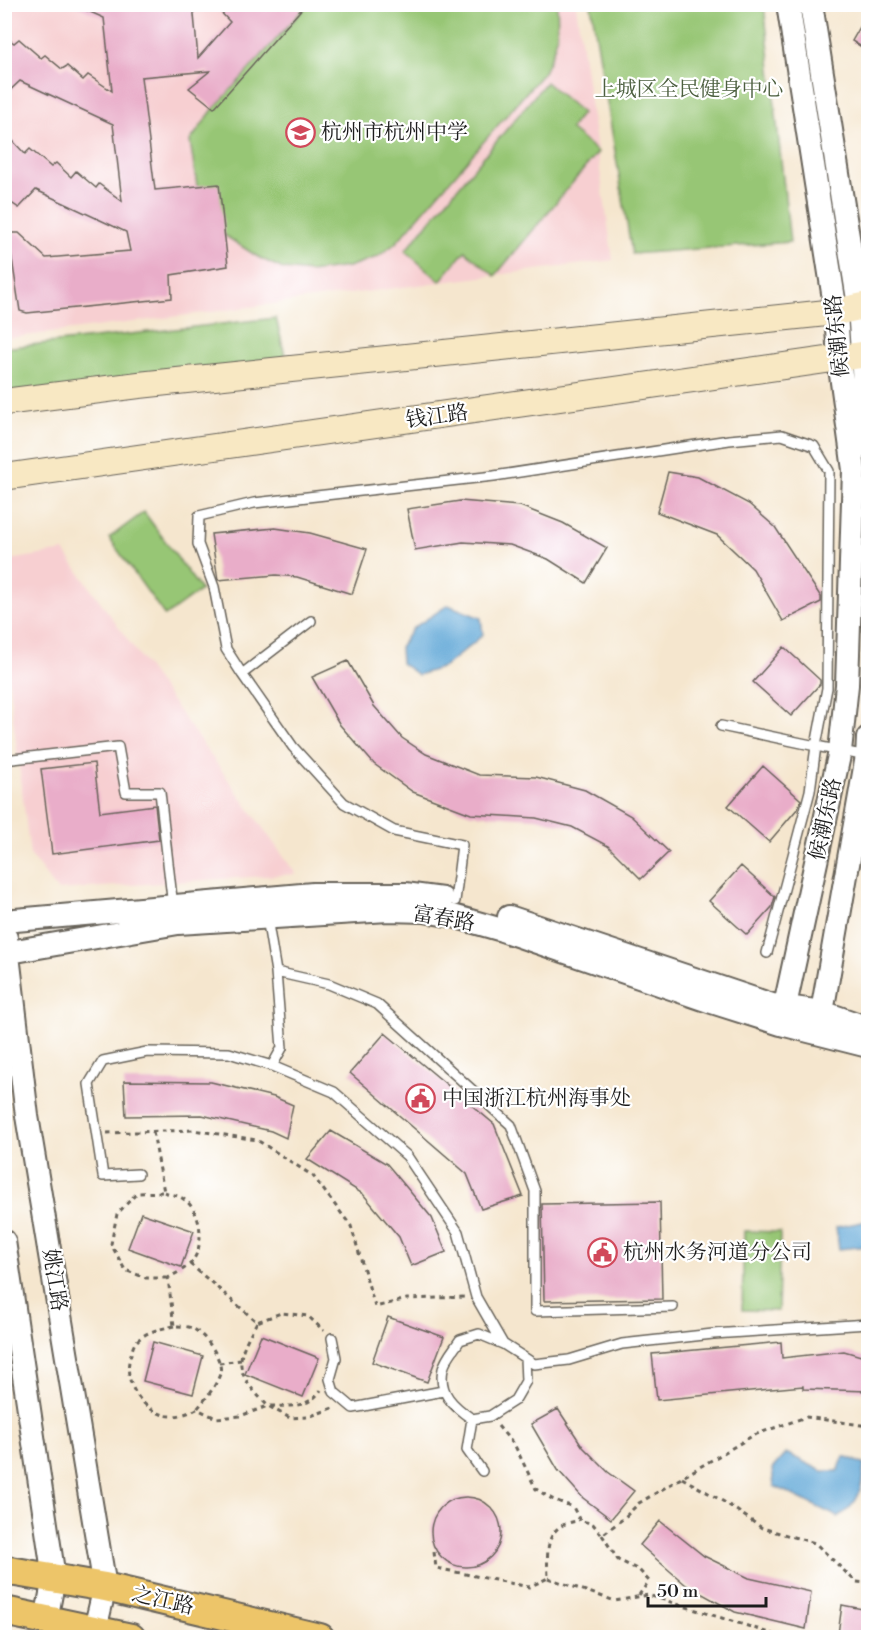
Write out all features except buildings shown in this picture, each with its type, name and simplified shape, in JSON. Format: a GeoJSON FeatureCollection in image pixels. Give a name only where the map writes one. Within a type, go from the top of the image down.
{"type":"FeatureCollection","features":[{"type":"Feature","properties":{"kind":"main road"},"geometry":{"type":"LineString","coordinates":[[4,402],[139,385],[855,308]]}},
{"type":"Feature","properties":{"kind":"main road","name":"钱江路"},"geometry":{"type":"LineString","coordinates":[[4,477],[857,356]]}},
{"type":"Feature","properties":{"kind":"main road","name":"之江路"},"geometry":{"type":"LineString","coordinates":[[4,1570],[105,1587],[320,1638]]}},
{"type":"Feature","properties":{"kind":"main road","name":"之江路"},"geometry":{"type":"LineString","coordinates":[[4,1611],[131,1638]]}},
{"type":"Feature","properties":{"kind":"street","name":"候潮东路"},"geometry":{"type":"LineString","coordinates":[[788,4],[855,308]]}},
{"type":"Feature","properties":{"kind":"street","name":"候潮东路"},"geometry":{"type":"LineString","coordinates":[[783,1015],[840,751],[847,685],[854,470],[857,356],[855,308],[811,4]]}},
{"type":"Feature","properties":{"kind":"street","name":"候潮东路"},"geometry":{"type":"LineString","coordinates":[[857,356],[868,447]]}},
{"type":"Feature","properties":{"kind":"street","name":"候潮东路"},"geometry":{"type":"LineString","coordinates":[[818,1022],[868,747]]}},
{"type":"Feature","properties":{"kind":"street","name":"富春路"},"geometry":{"type":"LineString","coordinates":[[6,953],[265,907],[313,894],[405,894],[454,901],[544,927],[772,1005],[783,1015]]}},
{"type":"Feature","properties":{"kind":"street","name":"富春路"},"geometry":{"type":"LineString","coordinates":[[4,921],[172,907],[424,911],[453,916],[502,930],[783,1015],[868,1028]]}},
{"type":"Feature","properties":{"kind":"street","name":"姚江路"},"geometry":{"type":"LineString","coordinates":[[4,929],[27,1116],[105,1587],[95,1629]]}},
{"type":"Feature","properties":{"kind":"street","name":"富春路"},"geometry":{"type":"LineString","coordinates":[[818,1022],[868,1046]]}},
{"type":"Feature","properties":{"kind":"street","name":"姚江路"},"geometry":{"type":"LineString","coordinates":[[5,1246],[54,1578],[46,1620]]}},
{"type":"Feature","properties":{"kind":"lane"},"geometry":{"type":"LineString","coordinates":[[454,901],[462,845],[394,831],[344,803],[293,747],[242,674],[226,649],[214,587],[198,544],[199,516],[254,503],[494,476],[729,440],[782,435],[814,446],[829,471],[827,688],[810,791],[767,953]]}},
{"type":"Feature","properties":{"kind":"lane"},"geometry":{"type":"LineString","coordinates":[[242,674],[310,621]]}},
{"type":"Feature","properties":{"kind":"lane"},"geometry":{"type":"LineString","coordinates":[[721,726],[840,751],[868,747]]}},
{"type":"Feature","properties":{"kind":"lane"},"geometry":{"type":"LineString","coordinates":[[4,760],[118,747],[126,792],[160,792],[172,907]]}},
{"type":"Feature","properties":{"kind":"lane"},"geometry":{"type":"LineString","coordinates":[[265,907],[276,972],[282,1048],[272,1066]]}},
{"type":"Feature","properties":{"kind":"lane"},"geometry":{"type":"LineString","coordinates":[[276,972],[329,984],[377,1004],[511,1125],[535,1191],[535,1311],[674,1307]]}},
{"type":"Feature","properties":{"kind":"lane"},"geometry":{"type":"LineString","coordinates":[[138,1174],[103,1176],[89,1084],[103,1061],[147,1052],[229,1053],[272,1066],[334,1092],[407,1156],[458,1232],[476,1297],[503,1344]]}},
{"type":"Feature","properties":{"kind":"lane"},"geometry":{"type":"LineString","coordinates":[[525,1358],[526,1381],[515,1400],[490,1416],[472,1419],[456,1408],[443,1391],[443,1367],[460,1340],[479,1334],[503,1344],[525,1358],[534,1364],[569,1360],[622,1344],[713,1334],[868,1324]]}},
{"type":"Feature","properties":{"kind":"lane"},"geometry":{"type":"LineString","coordinates":[[332,1338],[336,1358],[330,1379],[334,1392],[353,1408],[443,1391]]}},
{"type":"Feature","properties":{"kind":"lane"},"geometry":{"type":"LineString","coordinates":[[472,1419],[467,1450],[482,1471]]}},
{"type":"Feature","properties":{"kind":"path"},"geometry":{"type":"LineString","coordinates":[[97,1134],[193,1130],[258,1140],[313,1176],[351,1226],[375,1307],[407,1299],[476,1297]]}},
{"type":"Feature","properties":{"kind":"path"},"geometry":{"type":"LineString","coordinates":[[153,1132],[164,1192]]}},
{"type":"Feature","properties":{"kind":"path"},"geometry":{"type":"LineString","coordinates":[[164,1192],[182,1198],[196,1212],[201,1228],[199,1246],[190,1264],[168,1278],[146,1278],[125,1270],[111,1244],[117,1214],[137,1193],[164,1192]]}},
{"type":"Feature","properties":{"kind":"path"},"geometry":{"type":"LineString","coordinates":[[190,1264],[257,1322]]}},
{"type":"Feature","properties":{"kind":"path"},"geometry":{"type":"LineString","coordinates":[[168,1278],[174,1326]]}},
{"type":"Feature","properties":{"kind":"path"},"geometry":{"type":"LineString","coordinates":[[332,1338],[308,1316],[281,1313],[257,1322],[245,1341],[239,1366],[250,1388],[268,1406],[291,1418],[308,1417],[347,1403]]}},
{"type":"Feature","properties":{"kind":"path"},"geometry":{"type":"LineString","coordinates":[[174,1326],[193,1328],[207,1341],[218,1356],[221,1371],[212,1391],[196,1409],[183,1415],[162,1415],[145,1405],[132,1386],[127,1364],[135,1342],[152,1330],[174,1326]]}},
{"type":"Feature","properties":{"kind":"path"},"geometry":{"type":"LineString","coordinates":[[219,1363],[241,1360]]}},
{"type":"Feature","properties":{"kind":"path"},"geometry":{"type":"LineString","coordinates":[[196,1409],[216,1418],[240,1416],[268,1406],[301,1406],[317,1396],[330,1379]]}},
{"type":"Feature","properties":{"kind":"path"},"geometry":{"type":"LineString","coordinates":[[490,1416],[515,1446],[536,1490],[573,1507],[580,1521]]}},
{"type":"Feature","properties":{"kind":"path"},"geometry":{"type":"LineString","coordinates":[[602,1535],[639,1503],[754,1435],[806,1417],[868,1426]]}},
{"type":"Feature","properties":{"kind":"path"},"geometry":{"type":"LineString","coordinates":[[682,1478],[726,1503],[762,1528],[815,1543],[856,1582],[868,1582]]}},
{"type":"Feature","properties":{"kind":"path"},"geometry":{"type":"LineString","coordinates":[[548,1578],[547,1550],[551,1534],[569,1522],[592,1523],[618,1560],[639,1570],[649,1581],[638,1596]]}},
{"type":"Feature","properties":{"kind":"path"},"geometry":{"type":"LineString","coordinates":[[434,1552],[436,1568],[529,1587],[548,1578],[615,1601],[648,1595],[786,1638]]}},
{"type":"Feature","properties":{"kind":"shaded area","name":"杭州市杭州中学"},"geometry":{"type":"Polygon","coordinates":[[[4,5],[576,5],[613,260],[9,338],[4,301],[4,5]]]}},
{"type":"Feature","properties":{"kind":"shaded area"},"geometry":{"type":"Polygon","coordinates":[[[64,551],[296,874],[57,890],[30,855],[5,652],[4,561],[64,551]]]}},
{"type":"Feature","properties":{"kind":"green space"},"geometry":{"type":"Polygon","coordinates":[[[307,5],[557,5],[558,15],[554,47],[544,72],[396,243],[377,257],[348,267],[310,272],[283,269],[258,257],[224,235],[197,186],[190,141],[214,108],[307,5]]]}},
{"type":"Feature","properties":{"kind":"green space","name":"上城区全民健身中心"},"geometry":{"type":"Polygon","coordinates":[[[591,5],[764,5],[790,242],[632,254],[591,5]]]}},
{"type":"Feature","properties":{"kind":"green space"},"geometry":{"type":"Polygon","coordinates":[[[546,82],[582,113],[570,129],[598,152],[495,276],[465,251],[440,281],[405,251],[546,82]]]}},
{"type":"Feature","properties":{"kind":"green space"},"geometry":{"type":"Polygon","coordinates":[[[276,318],[287,364],[5,400],[4,348],[276,318]]]}},
{"type":"Feature","properties":{"kind":"green space"},"geometry":{"type":"Polygon","coordinates":[[[144,512],[201,590],[165,616],[109,538],[144,512]]]}},
{"type":"Feature","properties":{"kind":"green space"},"geometry":{"type":"Polygon","coordinates":[[[744,1231],[780,1232],[778,1311],[742,1310],[744,1231]]]}},
{"type":"Feature","properties":{"kind":"water"},"geometry":{"type":"Polygon","coordinates":[[[448,605],[481,618],[483,635],[444,667],[418,675],[401,663],[400,647],[413,628],[448,605]]]}},
{"type":"Feature","properties":{"kind":"water"},"geometry":{"type":"Polygon","coordinates":[[[868,1221],[868,1246],[839,1249],[836,1227],[868,1221]]]}},
{"type":"Feature","properties":{"kind":"water"},"geometry":{"type":"Polygon","coordinates":[[[786,1453],[822,1471],[838,1471],[844,1456],[864,1464],[861,1488],[856,1500],[838,1517],[774,1486],[772,1469],[786,1453]]]}},
{"type":"Feature","properties":{"kind":"place","name":"杭州市杭州中学"},"geometry":{"type":"Point","coordinates":[300,132]}},
{"type":"Feature","properties":{"kind":"place","name":"中国浙江杭州海事处"},"geometry":{"type":"Point","coordinates":[421,1098]}},
{"type":"Feature","properties":{"kind":"place","name":"杭州水务河道分公司"},"geometry":{"type":"Point","coordinates":[602,1252]}}]}
